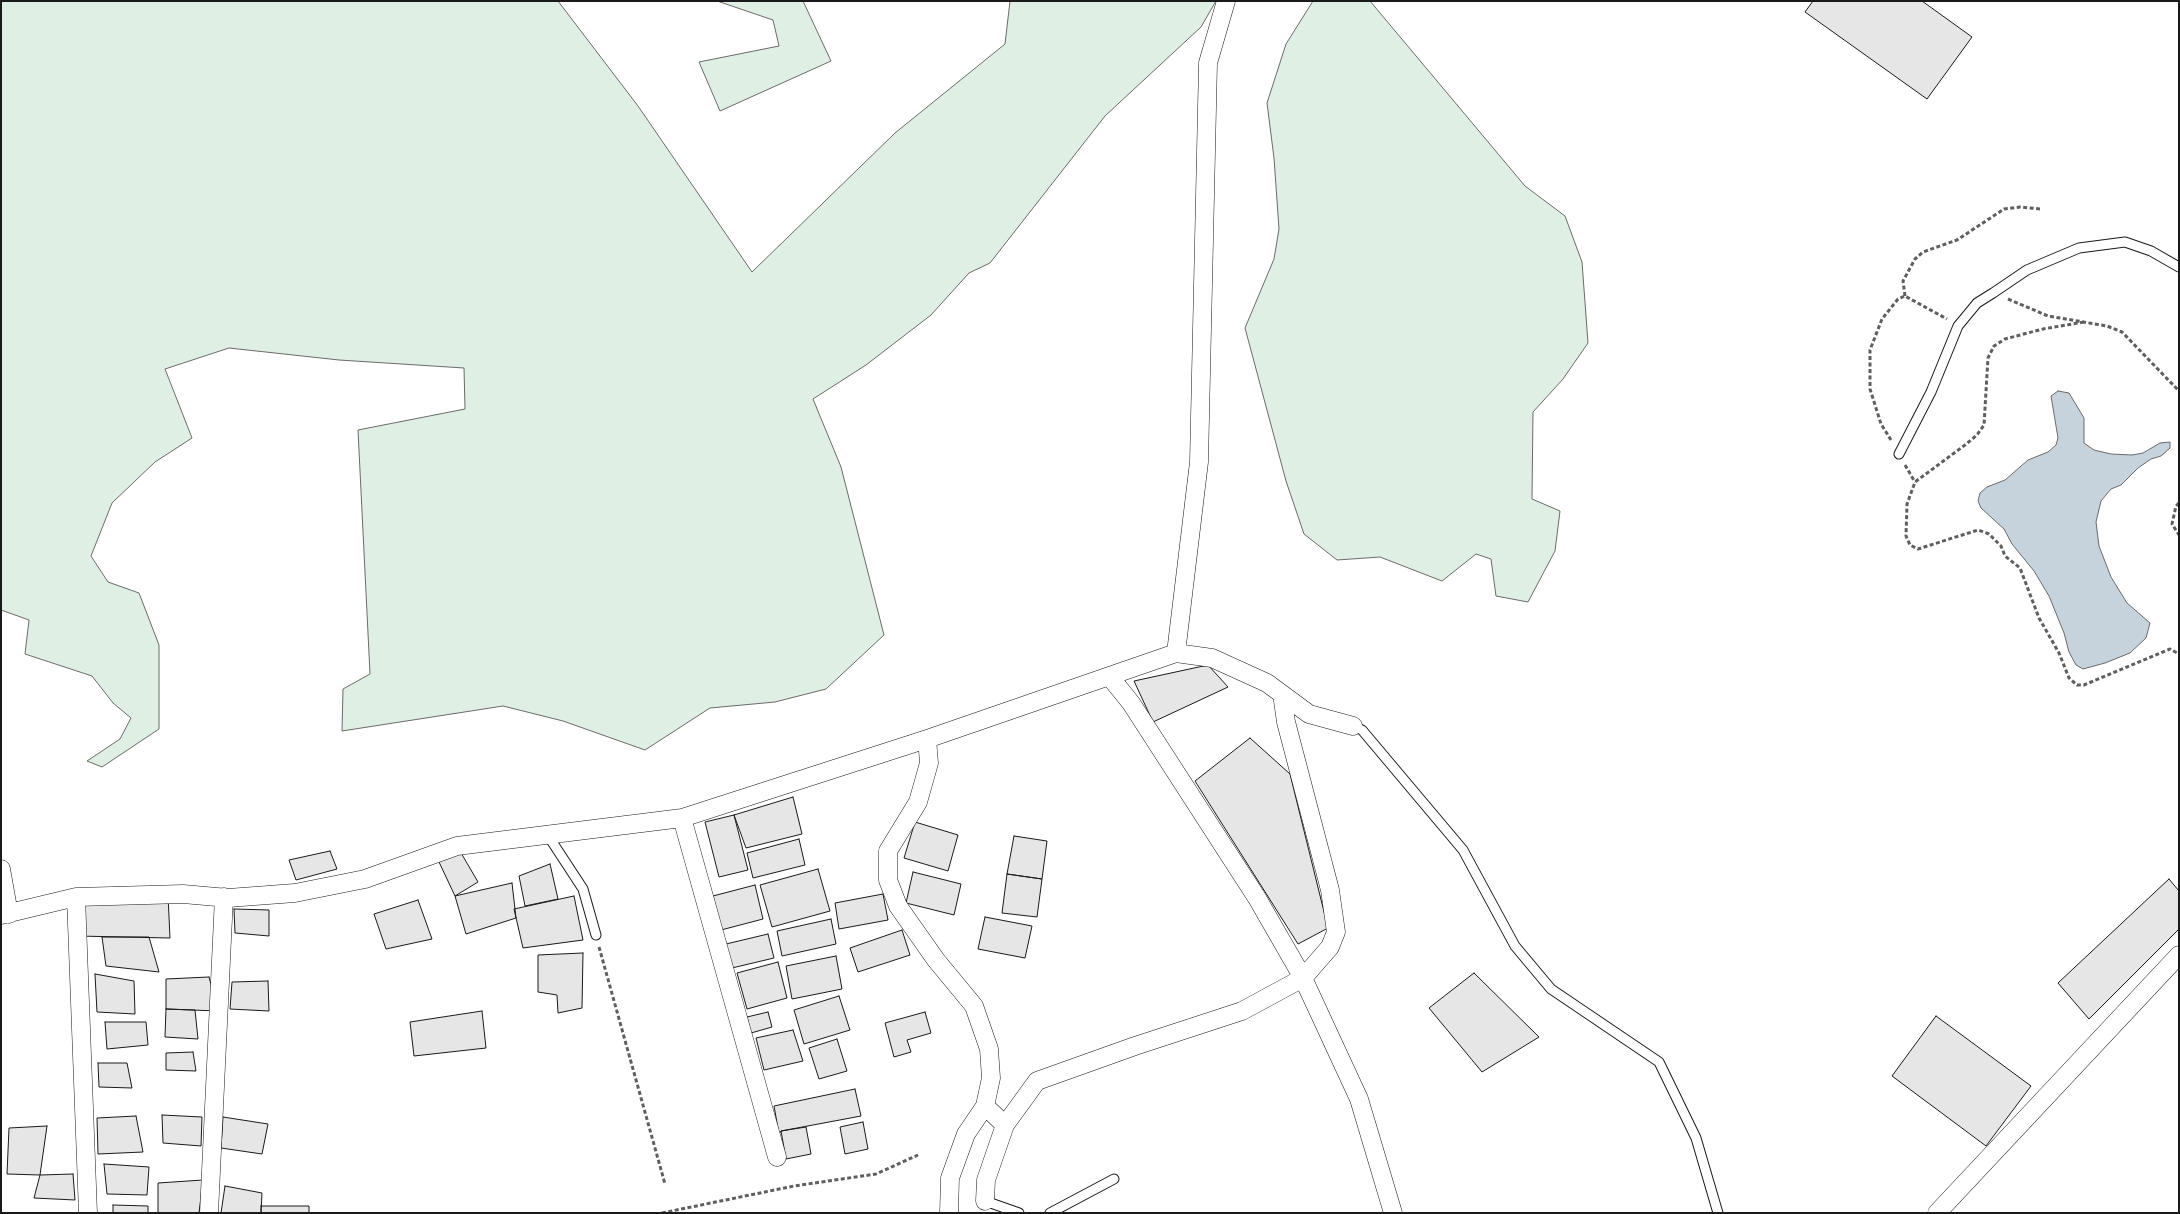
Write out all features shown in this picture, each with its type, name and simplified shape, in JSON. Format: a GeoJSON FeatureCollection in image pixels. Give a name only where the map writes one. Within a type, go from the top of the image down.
{"type":"FeatureCollection","features":[{"type":"Feature","properties":{"kind":"street"},"geometry":{"type":"LineString","coordinates":[[1176,653],[1199,462],[1208,63],[1226,1]]}},
{"type":"Feature","properties":{"kind":"street"},"geometry":{"type":"LineString","coordinates":[[1,869],[5,914],[76,897],[183,894],[224,897],[295,893],[365,879],[457,846],[682,818],[927,739],[1176,653],[1212,658],[1267,683],[1309,714],[1353,726]]}},
{"type":"Feature","properties":{"kind":"street"},"geometry":{"type":"LineString","coordinates":[[1110,677],[1131,704],[1258,898],[1302,978],[1359,1100],[1393,1213]]}},
{"type":"Feature","properties":{"kind":"street"},"geometry":{"type":"LineString","coordinates":[[985,1201],[986,1180],[1005,1125],[1038,1081],[1135,1046],[1242,1011],[1302,978],[1330,947],[1336,932],[1330,890],[1286,722],[1282,694]]}},
{"type":"Feature","properties":{"kind":"street"},"geometry":{"type":"LineString","coordinates":[[927,739],[929,764],[918,802],[888,851],[888,880],[898,906],[936,960],[974,1006],[989,1049],[991,1078],[985,1106],[966,1134],[950,1178],[949,1213]]}},
{"type":"Feature","properties":{"kind":"street"},"geometry":{"type":"LineString","coordinates":[[682,818],[777,1157]]}},
{"type":"Feature","properties":{"kind":"street"},"geometry":{"type":"LineString","coordinates":[[76,897],[88,1213]]}},
{"type":"Feature","properties":{"kind":"street"},"geometry":{"type":"LineString","coordinates":[[209,1213],[224,897]]}},
{"type":"Feature","properties":{"kind":"street"},"geometry":{"type":"LineString","coordinates":[[1937,1213],[2179,955]]}},
{"type":"Feature","properties":{"kind":"street"},"geometry":{"type":"LineString","coordinates":[[985,1106],[1005,1125]]}},
{"type":"Feature","properties":{"kind":"lane"},"geometry":{"type":"LineString","coordinates":[[1899,454],[1931,392],[1958,326],[1977,303],[2027,270],[2079,248],[2125,242],[2151,251],[2179,268]]}},
{"type":"Feature","properties":{"kind":"lane"},"geometry":{"type":"LineString","coordinates":[[1353,726],[1362,730],[1462,850],[1515,946],[1551,989],[1660,1062],[1696,1138],[1718,1213]]}},
{"type":"Feature","properties":{"kind":"lane"},"geometry":{"type":"LineString","coordinates":[[548,834],[583,889],[596,935]]}},
{"type":"Feature","properties":{"kind":"lane"},"geometry":{"type":"LineString","coordinates":[[1050,1213],[1114,1179]]}},
{"type":"Feature","properties":{"kind":"lane"},"geometry":{"type":"LineString","coordinates":[[985,1201],[1019,1213]]}},
{"type":"Feature","properties":{"kind":"path"},"geometry":{"type":"LineString","coordinates":[[1905,296],[1903,281],[1915,259],[1923,252],[1958,240],[2004,209],[2020,207],[2040,209]]}},
{"type":"Feature","properties":{"kind":"path"},"geometry":{"type":"LineString","coordinates":[[1993,293],[2048,316],[2107,326],[2122,332],[2179,391]]}},
{"type":"Feature","properties":{"kind":"path"},"geometry":{"type":"LineString","coordinates":[[1905,296],[1958,326]]}},
{"type":"Feature","properties":{"kind":"path"},"geometry":{"type":"LineString","coordinates":[[1905,296],[1898,300],[1882,319],[1870,350],[1870,389],[1881,424],[1915,482]]}},
{"type":"Feature","properties":{"kind":"path"},"geometry":{"type":"LineString","coordinates":[[2084,322],[2043,329],[2005,339],[1994,346],[1988,358],[1984,425],[1977,435],[1965,445],[1915,482],[1908,504],[1906,536],[1910,545],[1918,549],[1978,530],[1989,534],[2001,546],[2005,556],[2020,568],[2039,618],[2059,653],[2069,678],[2077,685],[2084,685],[2170,649],[2179,654]]}},
{"type":"Feature","properties":{"kind":"path"},"geometry":{"type":"LineString","coordinates":[[2179,503],[2176,506],[2172,524],[2179,536]]}},
{"type":"Feature","properties":{"kind":"path"},"geometry":{"type":"LineString","coordinates":[[596,935],[665,1184]]}},
{"type":"Feature","properties":{"kind":"path"},"geometry":{"type":"LineString","coordinates":[[662,1213],[794,1186],[876,1174],[918,1155]]}},
{"type":"Feature","properties":{"kind":"green space"},"geometry":{"type":"Polygon","coordinates":[[[1,1],[558,1],[638,106],[752,272],[895,133],[1005,44],[1010,1],[1216,1],[1201,27],[1105,116],[990,263],[969,273],[931,315],[866,365],[813,399],[841,467],[884,635],[826,689],[775,702],[710,708],[645,750],[563,721],[503,706],[342,731],[343,689],[370,674],[358,430],[465,409],[464,368],[339,360],[229,348],[165,369],[192,438],[155,462],[112,503],[91,556],[108,582],[139,593],[159,645],[159,729],[102,767],[87,761],[120,739],[131,718],[113,703],[92,676],[25,654],[29,620],[1,610],[1,1]]]}},
{"type":"Feature","properties":{"kind":"green space"},"geometry":{"type":"Polygon","coordinates":[[[717,1],[803,1],[831,61],[720,111],[699,62],[779,46],[773,20],[717,1]]]}},
{"type":"Feature","properties":{"kind":"green space"},"geometry":{"type":"Polygon","coordinates":[[[1313,1],[1370,1],[1525,186],[1565,216],[1582,262],[1588,343],[1563,379],[1533,412],[1532,499],[1560,511],[1555,551],[1528,602],[1496,596],[1491,559],[1476,554],[1442,581],[1380,557],[1337,560],[1304,534],[1286,481],[1245,328],[1274,259],[1279,229],[1274,158],[1267,103],[1286,44],[1313,1]]]}},
{"type":"Feature","properties":{"kind":"shaded area"},"geometry":{"type":"Polygon","coordinates":[[[2058,391],[2069,393],[2084,418],[2084,443],[2094,450],[2111,454],[2132,455],[2143,453],[2160,443],[2170,442],[2170,448],[2161,456],[2151,459],[2138,468],[2121,485],[2111,489],[2101,501],[2096,522],[2099,546],[2111,577],[2127,603],[2150,623],[2146,638],[2130,653],[2083,669],[2076,665],[2069,652],[2064,633],[2049,596],[2034,571],[2012,544],[2004,529],[1981,508],[1978,501],[1980,493],[1987,487],[2005,480],[2028,460],[2048,452],[2056,445],[2058,438],[2051,396],[2058,391]]]}},
{"type":"Feature","properties":{"kind":"building"},"geometry":{"type":"Polygon","coordinates":[[[1813,1],[1922,1],[1972,37],[1927,99],[1805,12],[1813,1]]]}},
{"type":"Feature","properties":{"kind":"building"},"geometry":{"type":"Polygon","coordinates":[[[1208,665],[1228,687],[1153,722],[1134,681],[1208,665]]]}},
{"type":"Feature","properties":{"kind":"building"},"geometry":{"type":"Polygon","coordinates":[[[1250,738],[1290,774],[1328,928],[1298,944],[1195,781],[1250,738]]]}},
{"type":"Feature","properties":{"kind":"building"},"geometry":{"type":"Polygon","coordinates":[[[793,797],[802,834],[746,848],[734,815],[793,797]]]}},
{"type":"Feature","properties":{"kind":"building"},"geometry":{"type":"Polygon","coordinates":[[[734,815],[748,870],[719,877],[705,822],[734,815]]]}},
{"type":"Feature","properties":{"kind":"building"},"geometry":{"type":"Polygon","coordinates":[[[915,822],[958,835],[948,871],[904,858],[915,822]]]}},
{"type":"Feature","properties":{"kind":"building"},"geometry":{"type":"Polygon","coordinates":[[[1014,836],[1047,841],[1042,879],[1007,874],[1014,836]]]}},
{"type":"Feature","properties":{"kind":"building"},"geometry":{"type":"Polygon","coordinates":[[[799,839],[805,865],[753,878],[747,853],[799,839]]]}},
{"type":"Feature","properties":{"kind":"building"},"geometry":{"type":"Polygon","coordinates":[[[457,846],[478,882],[455,896],[439,862],[457,846]]]}},
{"type":"Feature","properties":{"kind":"building"},"geometry":{"type":"Polygon","coordinates":[[[330,851],[337,869],[296,880],[289,860],[330,851]]]}},
{"type":"Feature","properties":{"kind":"building"},"geometry":{"type":"Polygon","coordinates":[[[550,864],[558,899],[525,906],[519,876],[550,864]]]}},
{"type":"Feature","properties":{"kind":"building"},"geometry":{"type":"Polygon","coordinates":[[[818,869],[830,911],[772,927],[760,885],[818,869]]]}},
{"type":"Feature","properties":{"kind":"building"},"geometry":{"type":"Polygon","coordinates":[[[913,872],[961,884],[954,915],[906,903],[913,872]]]}},
{"type":"Feature","properties":{"kind":"building"},"geometry":{"type":"Polygon","coordinates":[[[1007,874],[1042,879],[1037,917],[1002,913],[1007,874]]]}},
{"type":"Feature","properties":{"kind":"building"},"geometry":{"type":"Polygon","coordinates":[[[2169,879],[2179,891],[2179,929],[2089,1019],[2058,983],[2169,879]]]}},
{"type":"Feature","properties":{"kind":"building"},"geometry":{"type":"Polygon","coordinates":[[[512,883],[516,918],[466,934],[455,896],[512,883]]]}},
{"type":"Feature","properties":{"kind":"building"},"geometry":{"type":"Polygon","coordinates":[[[755,885],[763,919],[721,930],[713,896],[755,885]]]}},
{"type":"Feature","properties":{"kind":"building"},"geometry":{"type":"Polygon","coordinates":[[[883,894],[888,920],[839,929],[835,903],[883,894]]]}},
{"type":"Feature","properties":{"kind":"building"},"geometry":{"type":"Polygon","coordinates":[[[168,895],[170,938],[77,936],[76,897],[168,895]]]}},
{"type":"Feature","properties":{"kind":"building"},"geometry":{"type":"Polygon","coordinates":[[[574,896],[583,940],[523,948],[514,909],[574,896]]]}},
{"type":"Feature","properties":{"kind":"building"},"geometry":{"type":"Polygon","coordinates":[[[418,900],[432,939],[386,949],[374,914],[418,900]]]}},
{"type":"Feature","properties":{"kind":"building"},"geometry":{"type":"Polygon","coordinates":[[[234,909],[269,910],[269,936],[235,933],[234,909]]]}},
{"type":"Feature","properties":{"kind":"building"},"geometry":{"type":"Polygon","coordinates":[[[985,917],[1032,926],[1025,958],[978,949],[985,917]]]}},
{"type":"Feature","properties":{"kind":"building"},"geometry":{"type":"Polygon","coordinates":[[[831,919],[836,944],[782,956],[777,931],[831,919]]]}},
{"type":"Feature","properties":{"kind":"building"},"geometry":{"type":"Polygon","coordinates":[[[902,930],[910,955],[858,972],[850,948],[902,930]]]}},
{"type":"Feature","properties":{"kind":"building"},"geometry":{"type":"Polygon","coordinates":[[[768,934],[774,958],[732,968],[726,944],[768,934]]]}},
{"type":"Feature","properties":{"kind":"building"},"geometry":{"type":"Polygon","coordinates":[[[102,937],[149,937],[159,972],[106,966],[102,937]]]}},
{"type":"Feature","properties":{"kind":"building"},"geometry":{"type":"Polygon","coordinates":[[[583,953],[582,1008],[558,1013],[557,995],[538,992],[538,955],[583,953]]]}},
{"type":"Feature","properties":{"kind":"building"},"geometry":{"type":"Polygon","coordinates":[[[836,956],[842,989],[792,999],[786,966],[836,956]]]}},
{"type":"Feature","properties":{"kind":"building"},"geometry":{"type":"Polygon","coordinates":[[[778,962],[787,998],[747,1009],[737,973],[778,962]]]}},
{"type":"Feature","properties":{"kind":"building"},"geometry":{"type":"Polygon","coordinates":[[[1474,973],[1539,1037],[1482,1072],[1429,1008],[1474,973]]]}},
{"type":"Feature","properties":{"kind":"building"},"geometry":{"type":"Polygon","coordinates":[[[95,974],[134,981],[135,1014],[97,1012],[95,974]]]}},
{"type":"Feature","properties":{"kind":"building"},"geometry":{"type":"Polygon","coordinates":[[[209,977],[218,1011],[166,1009],[166,979],[209,977]]]}},
{"type":"Feature","properties":{"kind":"building"},"geometry":{"type":"Polygon","coordinates":[[[268,981],[269,1011],[230,1009],[232,982],[268,981]]]}},
{"type":"Feature","properties":{"kind":"building"},"geometry":{"type":"Polygon","coordinates":[[[839,996],[850,1030],[804,1044],[794,1010],[839,996]]]}},
{"type":"Feature","properties":{"kind":"building"},"geometry":{"type":"Polygon","coordinates":[[[166,1009],[195,1010],[198,1039],[165,1037],[166,1009]]]}},
{"type":"Feature","properties":{"kind":"building"},"geometry":{"type":"Polygon","coordinates":[[[482,1011],[486,1048],[414,1056],[410,1022],[482,1011]]]}},
{"type":"Feature","properties":{"kind":"building"},"geometry":{"type":"Polygon","coordinates":[[[768,1012],[772,1027],[751,1033],[747,1017],[768,1012]]]}},
{"type":"Feature","properties":{"kind":"building"},"geometry":{"type":"Polygon","coordinates":[[[925,1012],[931,1033],[907,1040],[911,1052],[894,1057],[885,1023],[925,1012]]]}},
{"type":"Feature","properties":{"kind":"building"},"geometry":{"type":"Polygon","coordinates":[[[1936,1016],[2031,1086],[1986,1146],[1892,1076],[1936,1016]]]}},
{"type":"Feature","properties":{"kind":"building"},"geometry":{"type":"Polygon","coordinates":[[[105,1022],[146,1022],[148,1045],[107,1049],[105,1022]]]}},
{"type":"Feature","properties":{"kind":"building"},"geometry":{"type":"Polygon","coordinates":[[[793,1030],[803,1061],[764,1070],[756,1038],[793,1030]]]}},
{"type":"Feature","properties":{"kind":"building"},"geometry":{"type":"Polygon","coordinates":[[[837,1039],[847,1071],[819,1079],[809,1048],[837,1039]]]}},
{"type":"Feature","properties":{"kind":"building"},"geometry":{"type":"Polygon","coordinates":[[[193,1052],[196,1071],[166,1070],[166,1053],[193,1052]]]}},
{"type":"Feature","properties":{"kind":"building"},"geometry":{"type":"Polygon","coordinates":[[[98,1063],[127,1063],[132,1088],[99,1087],[98,1063]]]}},
{"type":"Feature","properties":{"kind":"building"},"geometry":{"type":"Polygon","coordinates":[[[855,1089],[861,1116],[781,1131],[779,1134],[774,1106],[855,1089]]]}},
{"type":"Feature","properties":{"kind":"building"},"geometry":{"type":"Polygon","coordinates":[[[162,1115],[202,1117],[201,1146],[163,1143],[162,1115]]]}},
{"type":"Feature","properties":{"kind":"building"},"geometry":{"type":"Polygon","coordinates":[[[136,1116],[143,1152],[98,1154],[97,1118],[136,1116]]]}},
{"type":"Feature","properties":{"kind":"building"},"geometry":{"type":"Polygon","coordinates":[[[223,1117],[268,1124],[262,1154],[221,1148],[223,1117]]]}},
{"type":"Feature","properties":{"kind":"building"},"geometry":{"type":"Polygon","coordinates":[[[863,1122],[868,1149],[845,1154],[840,1127],[863,1122]]]}},
{"type":"Feature","properties":{"kind":"building"},"geometry":{"type":"Polygon","coordinates":[[[47,1126],[40,1175],[7,1174],[9,1128],[47,1126]]]}},
{"type":"Feature","properties":{"kind":"building"},"geometry":{"type":"Polygon","coordinates":[[[806,1127],[811,1154],[786,1159],[781,1131],[806,1127]]]}},
{"type":"Feature","properties":{"kind":"building"},"geometry":{"type":"Polygon","coordinates":[[[104,1164],[149,1167],[147,1195],[107,1194],[104,1164]]]}},
{"type":"Feature","properties":{"kind":"building"},"geometry":{"type":"Polygon","coordinates":[[[73,1174],[75,1200],[34,1198],[40,1175],[73,1174]]]}},
{"type":"Feature","properties":{"kind":"building"},"geometry":{"type":"Polygon","coordinates":[[[203,1180],[199,1213],[158,1213],[158,1183],[203,1180]]]}},
{"type":"Feature","properties":{"kind":"building"},"geometry":{"type":"Polygon","coordinates":[[[225,1186],[262,1193],[261,1213],[221,1213],[225,1186]]]}},
{"type":"Feature","properties":{"kind":"building"},"geometry":{"type":"Polygon","coordinates":[[[113,1205],[148,1206],[148,1213],[113,1213],[113,1205]]]}},
{"type":"Feature","properties":{"kind":"building"},"geometry":{"type":"Polygon","coordinates":[[[261,1206],[309,1206],[309,1213],[261,1213],[261,1206]]]}}]}
